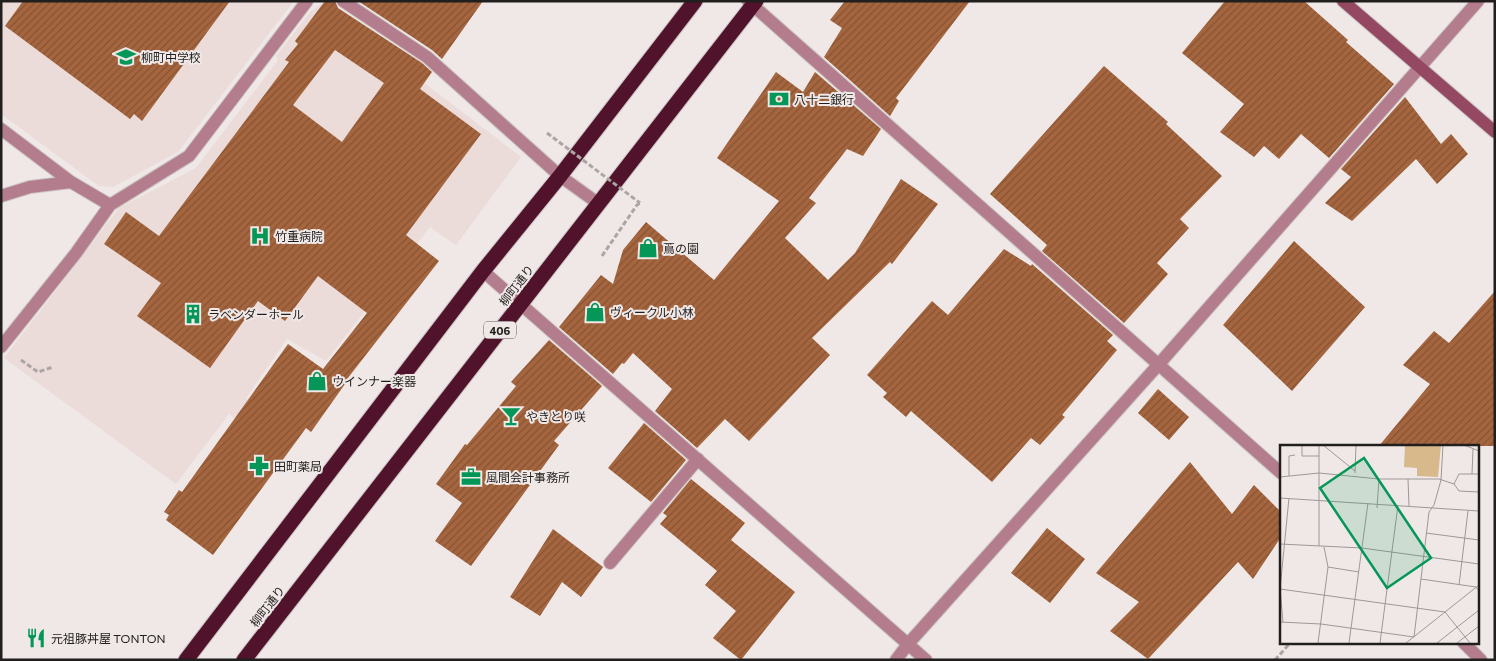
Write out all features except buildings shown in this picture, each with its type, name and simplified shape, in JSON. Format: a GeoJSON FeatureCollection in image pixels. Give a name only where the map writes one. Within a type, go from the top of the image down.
{"type":"FeatureCollection","features":[{"type":"Feature","properties":{"kind":"highway"},"geometry":{"type":"LineString","coordinates":[[186,660],[483,271],[560,176],[695,1]]}},
{"type":"Feature","properties":{"kind":"highway","name":"柳町通り"},"geometry":{"type":"LineString","coordinates":[[244,660],[599,204],[752,3]]}},
{"type":"Feature","properties":{"kind":"street"},"geometry":{"type":"LineString","coordinates":[[1,347],[76,254],[110,205],[189,156],[307,1]]}},
{"type":"Feature","properties":{"kind":"street"},"geometry":{"type":"LineString","coordinates":[[343,1],[427,57],[560,176],[599,204]]}},
{"type":"Feature","properties":{"kind":"street"},"geometry":{"type":"LineString","coordinates":[[1343,1],[1495,132]]}},
{"type":"Feature","properties":{"kind":"street"},"geometry":{"type":"LineString","coordinates":[[896,660],[908,644],[1159,364],[1478,1]]}},
{"type":"Feature","properties":{"kind":"street"},"geometry":{"type":"LineString","coordinates":[[752,3],[1280,472]]}},
{"type":"Feature","properties":{"kind":"street"},"geometry":{"type":"LineString","coordinates":[[1,129],[71,182],[110,205]]}},
{"type":"Feature","properties":{"kind":"street"},"geometry":{"type":"LineString","coordinates":[[1,196],[30,187],[71,182]]}},
{"type":"Feature","properties":{"kind":"street"},"geometry":{"type":"LineString","coordinates":[[483,271],[926,660]]}},
{"type":"Feature","properties":{"kind":"street"},"geometry":{"type":"LineString","coordinates":[[610,563],[698,459]]}},
{"type":"Feature","properties":{"kind":"street"},"geometry":{"type":"LineString","coordinates":[[1465,644],[1481,660]]}},
{"type":"Feature","properties":{"kind":"path"},"geometry":{"type":"LineString","coordinates":[[547,133],[640,204],[637,205],[602,256]]}},
{"type":"Feature","properties":{"kind":"path"},"geometry":{"type":"LineString","coordinates":[[16,357],[38,372],[53,367]]}},
{"type":"Feature","properties":{"kind":"path"},"geometry":{"type":"LineString","coordinates":[[1275,660],[1289,644]]}},
{"type":"Feature","properties":{"kind":"shaded area","name":"柳町中学校"},"geometry":{"type":"Polygon","coordinates":[[[1,1],[294,1],[178,152],[113,187],[99,186],[1,114],[1,1]]]}},
{"type":"Feature","properties":{"kind":"shaded area","name":"竹重病院"},"geometry":{"type":"Polygon","coordinates":[[[321,4],[521,157],[456,245],[430,227],[326,361],[287,339],[246,398],[300,437],[285,457],[229,414],[176,484],[4,358],[119,208],[196,168],[278,60],[276,56],[311,11],[321,4]]]}},
{"type":"Feature","properties":{"kind":"place","name":"柳町中学校"},"geometry":{"type":"Point","coordinates":[126,57]}},
{"type":"Feature","properties":{"kind":"place","name":"八十二銀行"},"geometry":{"type":"Point","coordinates":[779,99]}},
{"type":"Feature","properties":{"kind":"place","name":"竹重病院"},"geometry":{"type":"Point","coordinates":[260,236]}},
{"type":"Feature","properties":{"kind":"place","name":"蔦の園"},"geometry":{"type":"Point","coordinates":[648,248]}},
{"type":"Feature","properties":{"kind":"place","name":"ヴィークル小林"},"geometry":{"type":"Point","coordinates":[595,312]}},
{"type":"Feature","properties":{"kind":"place","name":"ラベンダーホール"},"geometry":{"type":"Point","coordinates":[193,314]}},
{"type":"Feature","properties":{"kind":"place","name":"ウインナー楽器"},"geometry":{"type":"Point","coordinates":[317,381]}},
{"type":"Feature","properties":{"kind":"place","name":"やきとり咲"},"geometry":{"type":"Point","coordinates":[511,416]}},
{"type":"Feature","properties":{"kind":"place","name":"田町薬局"},"geometry":{"type":"Point","coordinates":[259,466]}},
{"type":"Feature","properties":{"kind":"place","name":"風間会計事務所"},"geometry":{"type":"Point","coordinates":[471,477]}},
{"type":"Feature","properties":{"kind":"place","name":"元祖豚丼屋 TONTON"},"geometry":{"type":"Point","coordinates":[36,638]}}]}
